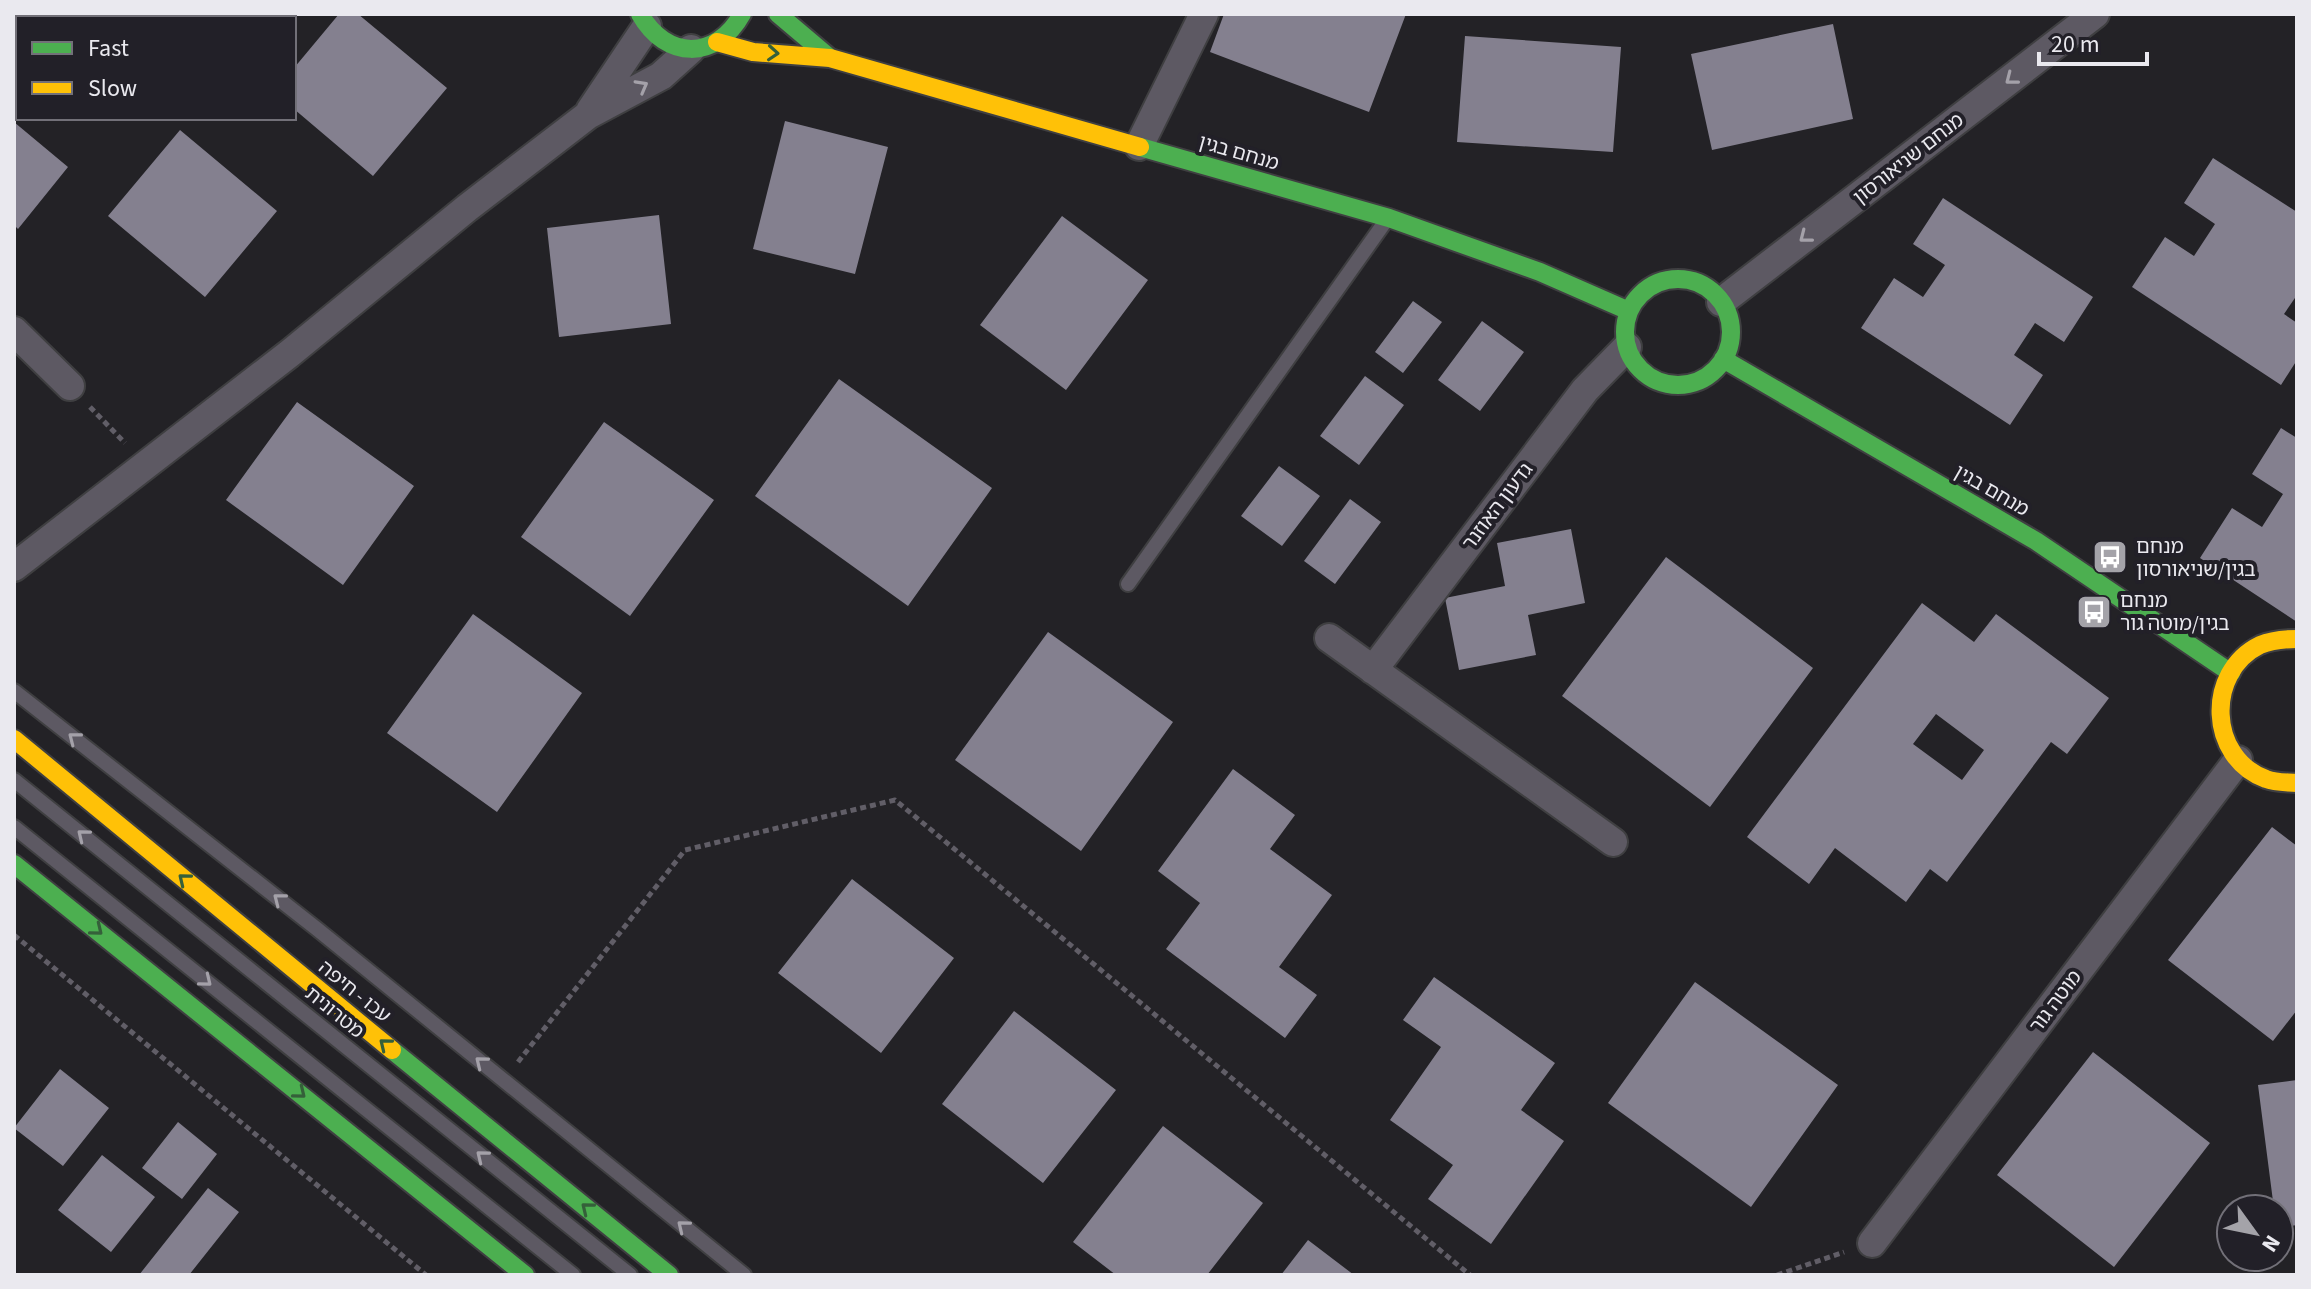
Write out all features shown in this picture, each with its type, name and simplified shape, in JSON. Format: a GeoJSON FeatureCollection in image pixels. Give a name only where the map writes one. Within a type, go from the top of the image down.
{"type":"FeatureCollection","features":[{"type":"Feature","properties":{"kind":"main road"},"geometry":{"type":"LineString","coordinates":[[704,46],[732,30],[742,14]]}},
{"type":"Feature","properties":{"kind":"main road","name":"מנחם בגין"},"geometry":{"type":"LineString","coordinates":[[778,14],[830,58]]}},
{"type":"Feature","properties":{"kind":"main road","name":"מנחם בגין"},"geometry":{"type":"LineString","coordinates":[[641,18],[656,37],[673,47],[704,46],[830,58],[1389,218],[1540,272],[1629,311]]}},
{"type":"Feature","properties":{"kind":"main road"},"geometry":{"type":"LineString","coordinates":[[1679,279],[1697,282],[1713,291],[1721,302],[1730,323],[1730,342],[1723,359],[1707,377],[1690,384],[1671,385],[1654,380],[1639,369],[1627,347],[1625,329],[1629,311],[1644,291],[1661,282],[1679,279]]}},
{"type":"Feature","properties":{"kind":"main road","name":"מנחם בגין"},"geometry":{"type":"LineString","coordinates":[[1723,359],[2036,541],[2231,673]]}},
{"type":"Feature","properties":{"kind":"main road"},"geometry":{"type":"LineString","coordinates":[[2297,639],[2281,639],[2256,647],[2237,662],[2221,690],[2218,715],[2224,739],[2238,760],[2272,781],[2297,783]]}},
{"type":"Feature","properties":{"kind":"main road","name":"עכו - חיפה"},"geometry":{"type":"LineString","coordinates":[[14,739],[669,1275]]}},
{"type":"Feature","properties":{"kind":"main road"},"geometry":{"type":"LineString","coordinates":[[14,864],[525,1275]]}},
{"type":"Feature","properties":{"kind":"street"},"geometry":{"type":"LineString","coordinates":[[1139,146],[1204,14]]}},
{"type":"Feature","properties":{"kind":"street","name":"מנחם שניאורסון"},"geometry":{"type":"LineString","coordinates":[[1721,302],[2095,14]]}},
{"type":"Feature","properties":{"kind":"street"},"geometry":{"type":"LineString","coordinates":[[588,115],[641,18]]}},
{"type":"Feature","properties":{"kind":"street"},"geometry":{"type":"LineString","coordinates":[[14,567],[289,354],[467,208],[588,115],[661,76],[704,46]]}},
{"type":"Feature","properties":{"kind":"street"},"geometry":{"type":"LineString","coordinates":[[14,331],[70,386]]}},
{"type":"Feature","properties":{"kind":"street","name":"גדעון האוזנר"},"geometry":{"type":"LineString","coordinates":[[1373,670],[1585,390],[1627,347]]}},
{"type":"Feature","properties":{"kind":"street"},"geometry":{"type":"LineString","coordinates":[[1329,638],[1613,842]]}},
{"type":"Feature","properties":{"kind":"street","name":"מוטה גור"},"geometry":{"type":"LineString","coordinates":[[1872,1243],[2238,760]]}},
{"type":"Feature","properties":{"kind":"lane"},"geometry":{"type":"LineString","coordinates":[[1128,584],[1389,218]]}},
{"type":"Feature","properties":{"kind":"lane"},"geometry":{"type":"LineString","coordinates":[[14,691],[317,929],[744,1275]]}},
{"type":"Feature","properties":{"kind":"lane","name":"מטרונית"},"geometry":{"type":"LineString","coordinates":[[14,780],[630,1275]]}},
{"type":"Feature","properties":{"kind":"lane"},"geometry":{"type":"LineString","coordinates":[[14,827],[573,1275]]}},
{"type":"Feature","properties":{"kind":"path"},"geometry":{"type":"LineString","coordinates":[[70,386],[146,464]]}},
{"type":"Feature","properties":{"kind":"path"},"geometry":{"type":"LineString","coordinates":[[504,1080],[685,850],[895,800],[1470,1275]]}},
{"type":"Feature","properties":{"kind":"path"},"geometry":{"type":"LineString","coordinates":[[14,935],[426,1275]]}},
{"type":"Feature","properties":{"kind":"path"},"geometry":{"type":"LineString","coordinates":[[1777,1275],[1872,1243]]}},
{"type":"Feature","properties":{"kind":"building"},"geometry":{"type":"Polygon","coordinates":[[[14,14],[126,16],[16,16],[16,25],[14,14]]]}},
{"type":"Feature","properties":{"kind":"building"},"geometry":{"type":"Polygon","coordinates":[[[339,14],[358,14],[447,88],[373,176],[296,111],[296,66],[339,14]]]}},
{"type":"Feature","properties":{"kind":"building"},"geometry":{"type":"Polygon","coordinates":[[[1224,14],[1406,14],[1369,112],[1210,52],[1224,14]]]}},
{"type":"Feature","properties":{"kind":"building"},"geometry":{"type":"Polygon","coordinates":[[[1833,24],[1853,119],[1712,150],[1691,54],[1833,24]]]}},
{"type":"Feature","properties":{"kind":"building"},"geometry":{"type":"Polygon","coordinates":[[[1465,36],[1621,47],[1613,152],[1457,142],[1465,36]]]}},
{"type":"Feature","properties":{"kind":"building"},"geometry":{"type":"Polygon","coordinates":[[[785,121],[888,147],[855,274],[753,249],[785,121]]]}},
{"type":"Feature","properties":{"kind":"building"},"geometry":{"type":"Polygon","coordinates":[[[14,122],[68,167],[18,229],[14,225],[14,122]]]}},
{"type":"Feature","properties":{"kind":"building"},"geometry":{"type":"Polygon","coordinates":[[[180,130],[277,211],[205,297],[108,216],[180,130]]]}},
{"type":"Feature","properties":{"kind":"building"},"geometry":{"type":"Polygon","coordinates":[[[2213,158],[2297,212],[2297,295],[2284,314],[2297,323],[2297,360],[2281,385],[2132,287],[2165,237],[2194,256],[2215,224],[2184,203],[2213,158]]]}},
{"type":"Feature","properties":{"kind":"building"},"geometry":{"type":"Polygon","coordinates":[[[1943,198],[2093,297],[2064,342],[2035,323],[2014,355],[2043,375],[2010,425],[1861,328],[1894,278],[1923,297],[1945,265],[1913,244],[1943,198]]]}},
{"type":"Feature","properties":{"kind":"building"},"geometry":{"type":"Polygon","coordinates":[[[659,215],[671,324],[559,337],[547,228],[659,215]]]}},
{"type":"Feature","properties":{"kind":"building"},"geometry":{"type":"Polygon","coordinates":[[[1062,216],[1148,280],[1066,390],[980,325],[1062,216]]]}},
{"type":"Feature","properties":{"kind":"building"},"geometry":{"type":"Polygon","coordinates":[[[1413,301],[1442,322],[1403,373],[1375,352],[1413,301]]]}},
{"type":"Feature","properties":{"kind":"building"},"geometry":{"type":"Polygon","coordinates":[[[1482,321],[1524,352],[1480,411],[1438,380],[1482,321]]]}},
{"type":"Feature","properties":{"kind":"building"},"geometry":{"type":"Polygon","coordinates":[[[1365,376],[1404,405],[1359,465],[1320,436],[1365,376]]]}},
{"type":"Feature","properties":{"kind":"building"},"geometry":{"type":"Polygon","coordinates":[[[839,379],[992,488],[908,606],[755,496],[839,379]]]}},
{"type":"Feature","properties":{"kind":"building"},"geometry":{"type":"Polygon","coordinates":[[[297,402],[414,486],[343,585],[226,500],[297,402]]]}},
{"type":"Feature","properties":{"kind":"building"},"geometry":{"type":"Polygon","coordinates":[[[604,422],[714,500],[630,616],[521,537],[604,422]]]}},
{"type":"Feature","properties":{"kind":"building"},"geometry":{"type":"Polygon","coordinates":[[[2281,428],[2297,438],[2297,622],[2200,558],[2232,508],[2262,527],[2283,494],[2252,474],[2281,428]]]}},
{"type":"Feature","properties":{"kind":"building"},"geometry":{"type":"Polygon","coordinates":[[[1279,466],[1320,496],[1282,546],[1241,516],[1279,466]]]}},
{"type":"Feature","properties":{"kind":"building"},"geometry":{"type":"Polygon","coordinates":[[[1350,499],[1381,522],[1335,584],[1304,561],[1350,499]]]}},
{"type":"Feature","properties":{"kind":"building"},"geometry":{"type":"Polygon","coordinates":[[[1571,529],[1585,603],[1528,615],[1536,655],[1459,670],[1445,598],[1505,586],[1497,543],[1571,529]]]}},
{"type":"Feature","properties":{"kind":"building"},"geometry":{"type":"Polygon","coordinates":[[[1666,557],[1813,668],[1710,807],[1562,696],[1666,557]]]}},
{"type":"Feature","properties":{"kind":"building"},"geometry":{"type":"Polygon","coordinates":[[[1922,603],[1974,642],[1996,614],[2109,698],[2067,754],[2051,742],[1947,882],[1930,869],[1906,902],[1835,848],[1809,884],[1747,837],[1922,603]],[[1936,714],[1913,744],[1962,780],[1984,750],[1936,714]]]}},
{"type":"Feature","properties":{"kind":"building"},"geometry":{"type":"Polygon","coordinates":[[[473,614],[582,693],[497,812],[387,733],[473,614]]]}},
{"type":"Feature","properties":{"kind":"building"},"geometry":{"type":"Polygon","coordinates":[[[1048,632],[1173,722],[1081,851],[955,760],[1048,632]]]}},
{"type":"Feature","properties":{"kind":"building"},"geometry":{"type":"Polygon","coordinates":[[[1233,769],[1295,815],[1270,849],[1332,895],[1279,967],[1317,995],[1285,1038],[1166,949],[1200,903],[1158,871],[1233,769]]]}},
{"type":"Feature","properties":{"kind":"building"},"geometry":{"type":"Polygon","coordinates":[[[2272,827],[2297,846],[2297,1010],[2273,1041],[2168,960],[2272,827]]]}},
{"type":"Feature","properties":{"kind":"building"},"geometry":{"type":"Polygon","coordinates":[[[852,879],[954,958],[881,1053],[778,973],[852,879]]]}},
{"type":"Feature","properties":{"kind":"building"},"geometry":{"type":"Polygon","coordinates":[[[1434,977],[1555,1063],[1521,1110],[1564,1141],[1491,1244],[1428,1199],[1453,1165],[1390,1120],[1441,1047],[1403,1020],[1434,977]]]}},
{"type":"Feature","properties":{"kind":"building"},"geometry":{"type":"Polygon","coordinates":[[[1695,982],[1838,1085],[1751,1207],[1608,1103],[1695,982]]]}},
{"type":"Feature","properties":{"kind":"building"},"geometry":{"type":"Polygon","coordinates":[[[1014,1011],[1116,1090],[1043,1183],[942,1104],[1014,1011]]]}},
{"type":"Feature","properties":{"kind":"building"},"geometry":{"type":"Polygon","coordinates":[[[2093,1052],[2210,1143],[2114,1267],[1997,1175],[2093,1052]]]}},
{"type":"Feature","properties":{"kind":"building"},"geometry":{"type":"Polygon","coordinates":[[[60,1069],[109,1108],[63,1166],[14,1128],[60,1069]]]}},
{"type":"Feature","properties":{"kind":"building"},"geometry":{"type":"Polygon","coordinates":[[[2297,1080],[2297,1225],[2295,1193],[2272,1193],[2258,1085],[2297,1080]]]}},
{"type":"Feature","properties":{"kind":"building"},"geometry":{"type":"Polygon","coordinates":[[[178,1122],[217,1154],[182,1199],[142,1168],[178,1122]]]}},
{"type":"Feature","properties":{"kind":"building"},"geometry":{"type":"Polygon","coordinates":[[[1163,1126],[1263,1203],[1207,1275],[1116,1275],[1073,1242],[1163,1126]]]}},
{"type":"Feature","properties":{"kind":"building"},"geometry":{"type":"Polygon","coordinates":[[[102,1155],[155,1197],[111,1252],[58,1210],[102,1155]]]}},
{"type":"Feature","properties":{"kind":"building"},"geometry":{"type":"Polygon","coordinates":[[[208,1188],[239,1212],[189,1275],[139,1275],[208,1188]]]}},
{"type":"Feature","properties":{"kind":"building"},"geometry":{"type":"Polygon","coordinates":[[[1308,1240],[1354,1275],[1281,1275],[1308,1240]]]}},
{"type":"Feature","properties":{"kind":"traffic: fast"},"geometry":{"type":"LineString","coordinates":[[640,14],[663,40],[691,49],[719,40],[742,14]]}},
{"type":"Feature","properties":{"kind":"traffic: fast"},"geometry":{"type":"LineString","coordinates":[[778,14],[830,58]]}},
{"type":"Feature","properties":{"kind":"traffic: fast"},"geometry":{"type":"LineString","coordinates":[[1140,147],[1389,218],[1540,272],[1629,311]]}},
{"type":"Feature","properties":{"kind":"traffic: fast"},"geometry":{"type":"LineString","coordinates":[[1678,279],[1698,283],[1715,295],[1727,312],[1731,332],[1727,352],[1715,369],[1698,381],[1678,385],[1658,381],[1641,369],[1629,352],[1625,332],[1629,312],[1641,295],[1658,283],[1678,279]]}},
{"type":"Feature","properties":{"kind":"traffic: fast"},"geometry":{"type":"LineString","coordinates":[[1723,359],[2036,541],[2231,673]]}},
{"type":"Feature","properties":{"kind":"traffic: fast"},"geometry":{"type":"LineString","coordinates":[[14,864],[525,1275]]}},
{"type":"Feature","properties":{"kind":"traffic: fast"},"geometry":{"type":"LineString","coordinates":[[392,1050],[669,1275]]}},
{"type":"Feature","properties":{"kind":"traffic: slow"},"geometry":{"type":"LineString","coordinates":[[717,42],[753,52],[830,58],[1140,147]]}},
{"type":"Feature","properties":{"kind":"traffic: slow"},"geometry":{"type":"LineString","coordinates":[[2297,639],[2265,643],[2242,658],[2230,674],[2222,694],[2221,714],[2224,734],[2233,753],[2247,768],[2266,779],[2297,783]]}},
{"type":"Feature","properties":{"kind":"traffic: slow"},"geometry":{"type":"LineString","coordinates":[[14,739],[392,1050]]}},
{"type":"Feature","properties":{"kind":"place","name":"מנחם בגין/שניאורסון"},"geometry":{"type":"Point","coordinates":[2110,557]}},
{"type":"Feature","properties":{"kind":"place","name":"מנחם בגין/מוטה גור"},"geometry":{"type":"Point","coordinates":[2094,612]}}]}
